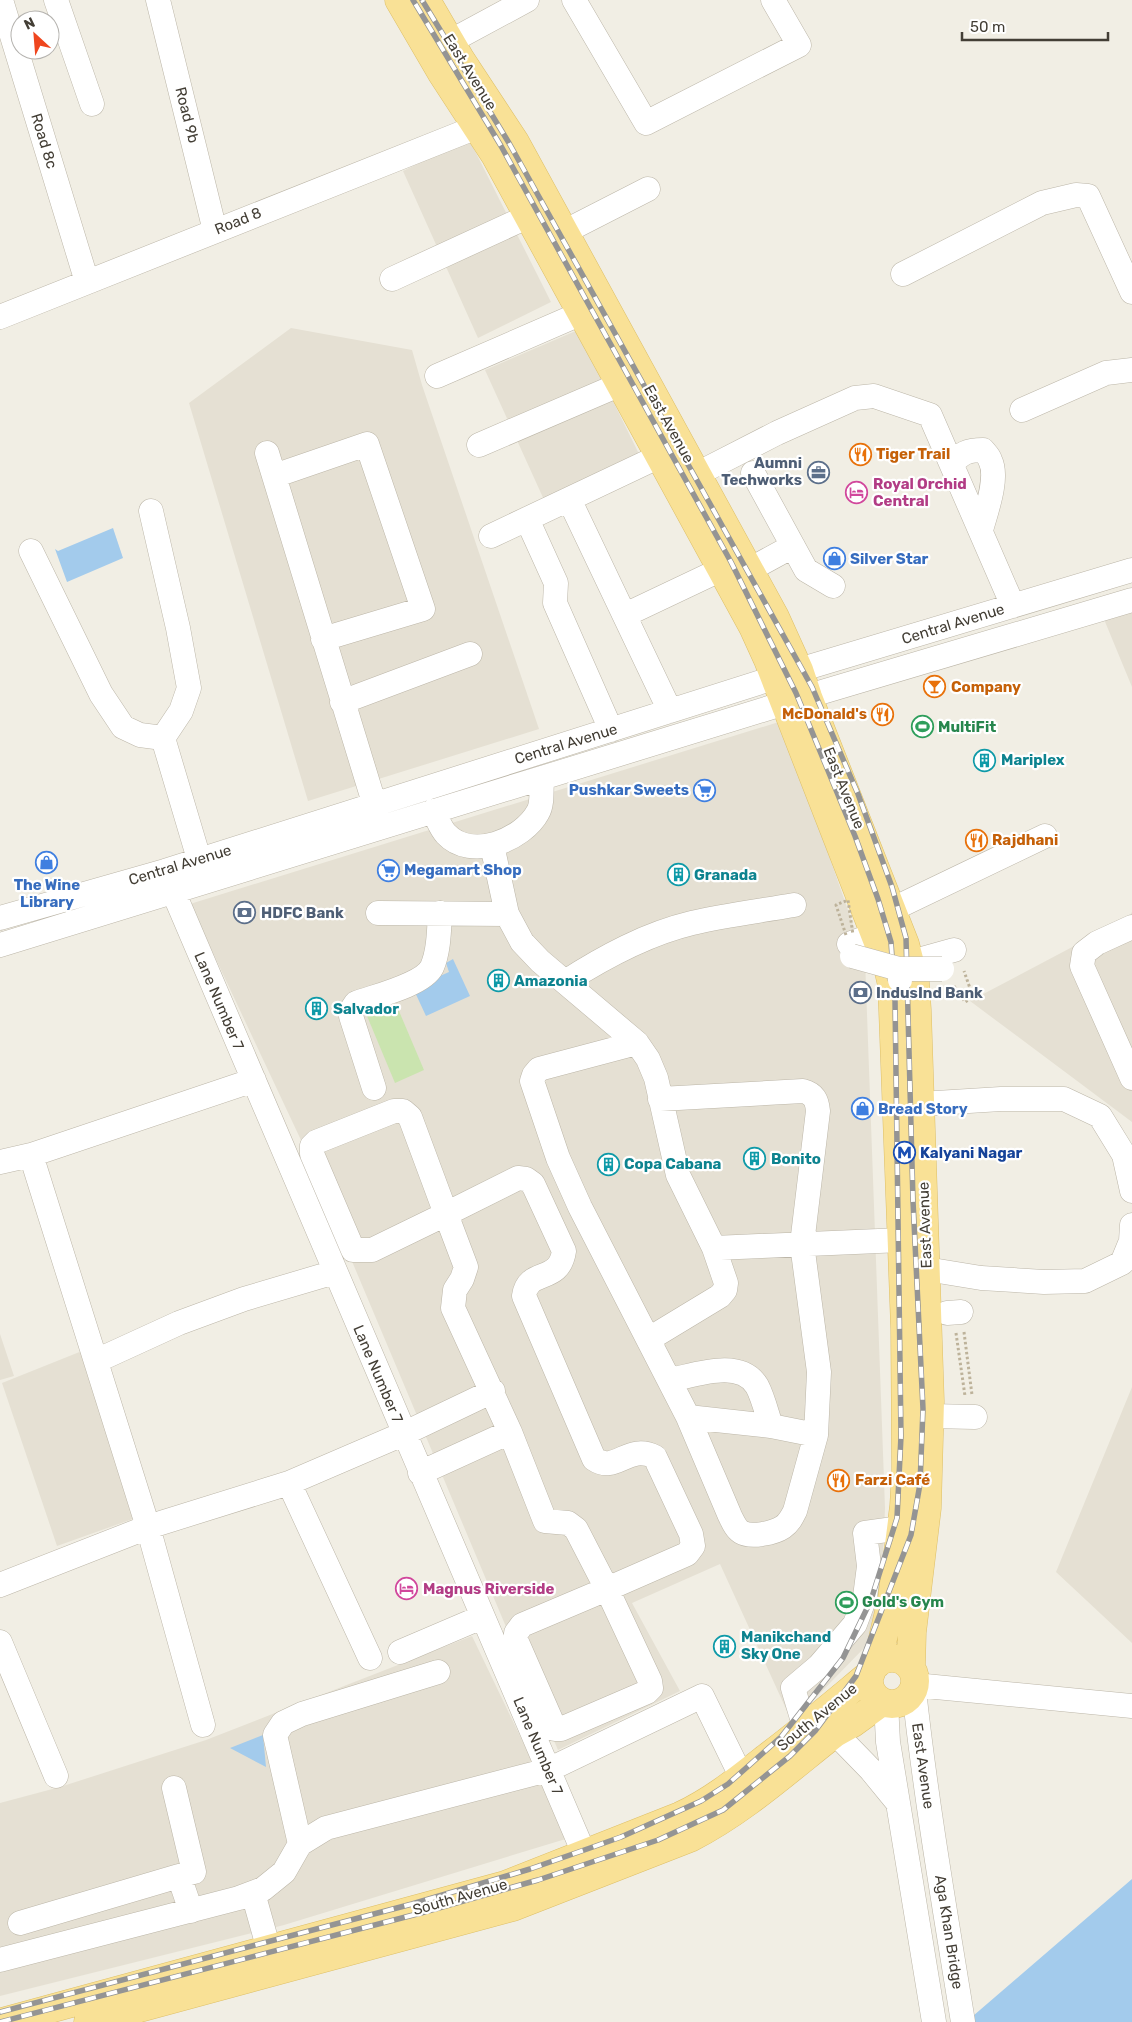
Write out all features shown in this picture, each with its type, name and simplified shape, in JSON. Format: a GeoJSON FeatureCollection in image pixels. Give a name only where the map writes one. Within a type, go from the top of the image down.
{"type":"FeatureCollection","features":[{"type":"Feature","properties":{"kind":"main road","name":"East Avenue"},"geometry":{"type":"LineString","coordinates":[[399,0],[441,72],[495,155],[753,627],[787,674]]}},
{"type":"Feature","properties":{"kind":"main road","name":"East Avenue"},"geometry":{"type":"LineString","coordinates":[[426,0],[515,142],[774,617],[787,674],[888,968],[892,985],[902,1240],[906,1410],[905,1489],[892,1599],[874,1669]]}},
{"type":"Feature","properties":{"kind":"main road","name":"East Avenue"},"geometry":{"type":"LineString","coordinates":[[796,700],[893,909],[904,970],[916,991],[930,1416],[928,1508],[912,1632],[913,1681]]}},
{"type":"Feature","properties":{"kind":"main road"},"geometry":{"type":"LineString","coordinates":[[888,1659],[895,1659],[906,1663],[913,1681],[904,1701],[897,1704],[884,1703],[874,1695],[870,1688],[874,1669],[888,1659]]}},
{"type":"Feature","properties":{"kind":"main road","name":"South Avenue"},"geometry":{"type":"LineString","coordinates":[[88,2022],[513,1907],[722,1793],[805,1728],[874,1669]]}},
{"type":"Feature","properties":{"kind":"main road","name":"South Avenue"},"geometry":{"type":"LineString","coordinates":[[2,2022],[506,1885],[690,1838],[716,1825],[735,1812],[835,1733],[884,1703]]}},
{"type":"Feature","properties":{"kind":"street","name":"Road 8c"},"geometry":{"type":"LineString","coordinates":[[1,0],[87,282]]}},
{"type":"Feature","properties":{"kind":"street"},"geometry":{"type":"LineString","coordinates":[[56,0],[92,104]]}},
{"type":"Feature","properties":{"kind":"street","name":"Road 9b"},"geometry":{"type":"LineString","coordinates":[[158,0],[215,231]]}},
{"type":"Feature","properties":{"kind":"street"},"geometry":{"type":"LineString","coordinates":[[450,41],[527,0]]}},
{"type":"Feature","properties":{"kind":"street"},"geometry":{"type":"LineString","coordinates":[[574,0],[646,123],[798,44],[774,0]]}},
{"type":"Feature","properties":{"kind":"street","name":"Road 8"},"geometry":{"type":"LineString","coordinates":[[0,317],[477,127]]}},
{"type":"Feature","properties":{"kind":"street"},"geometry":{"type":"LineString","coordinates":[[564,232],[648,189]]}},
{"type":"Feature","properties":{"kind":"street"},"geometry":{"type":"LineString","coordinates":[[903,274],[1042,203],[1076,195],[1088,196],[1132,292]]}},
{"type":"Feature","properties":{"kind":"street"},"geometry":{"type":"LineString","coordinates":[[392,279],[529,216]]}},
{"type":"Feature","properties":{"kind":"street"},"geometry":{"type":"LineString","coordinates":[[437,376],[582,313]]}},
{"type":"Feature","properties":{"kind":"street"},"geometry":{"type":"LineString","coordinates":[[1022,410],[1106,373],[1132,370]]}},
{"type":"Feature","properties":{"kind":"street"},"geometry":{"type":"LineString","coordinates":[[479,445],[621,384]]}},
{"type":"Feature","properties":{"kind":"street"},"geometry":{"type":"LineString","coordinates":[[697,474],[776,433],[855,398],[874,396],[930,415],[1013,606]]}},
{"type":"Feature","properties":{"kind":"street"},"geometry":{"type":"LineString","coordinates":[[274,476],[367,444],[423,609],[324,639]]}},
{"type":"Feature","properties":{"kind":"street"},"geometry":{"type":"LineString","coordinates":[[952,465],[958,455],[972,450],[983,450],[990,460],[994,473],[980,530]]}},
{"type":"Feature","properties":{"kind":"street"},"geometry":{"type":"LineString","coordinates":[[267,453],[381,827]]}},
{"type":"Feature","properties":{"kind":"street"},"geometry":{"type":"LineString","coordinates":[[491,536],[660,456]]}},
{"type":"Feature","properties":{"kind":"street"},"geometry":{"type":"LineString","coordinates":[[754,472],[806,570],[833,586]]}},
{"type":"Feature","properties":{"kind":"street"},"geometry":{"type":"LineString","coordinates":[[569,499],[670,711]]}},
{"type":"Feature","properties":{"kind":"street"},"geometry":{"type":"LineString","coordinates":[[152,511],[178,628],[189,688],[181,711],[163,738]]}},
{"type":"Feature","properties":{"kind":"street"},"geometry":{"type":"LineString","coordinates":[[527,519],[556,583],[555,603],[611,730]]}},
{"type":"Feature","properties":{"kind":"street"},"geometry":{"type":"LineString","coordinates":[[749,570],[793,546]]}},
{"type":"Feature","properties":{"kind":"street"},"geometry":{"type":"LineString","coordinates":[[31,551],[101,694],[123,727],[140,735],[163,738]]}},
{"type":"Feature","properties":{"kind":"street"},"geometry":{"type":"LineString","coordinates":[[625,615],[722,569]]}},
{"type":"Feature","properties":{"kind":"street","name":"Central Avenue"},"geometry":{"type":"LineString","coordinates":[[0,945],[168,882],[200,859],[787,674],[1132,570]]}},
{"type":"Feature","properties":{"kind":"street","name":"Central Avenue"},"geometry":{"type":"LineString","coordinates":[[0,918],[168,882],[381,827],[1132,600]]}},
{"type":"Feature","properties":{"kind":"street"},"geometry":{"type":"LineString","coordinates":[[342,702],[470,654]]}},
{"type":"Feature","properties":{"kind":"street"},"geometry":{"type":"LineString","coordinates":[[163,738],[200,859]]}},
{"type":"Feature","properties":{"kind":"street"},"geometry":{"type":"LineString","coordinates":[[433,811],[446,834],[466,846],[492,846],[518,834],[539,811],[542,778]]}},
{"type":"Feature","properties":{"kind":"street"},"geometry":{"type":"LineString","coordinates":[[893,909],[1045,836]]}},
{"type":"Feature","properties":{"kind":"street"},"geometry":{"type":"LineString","coordinates":[[492,846],[507,914],[522,942],[564,982],[638,1043],[648,1059],[656,1078],[678,1175],[714,1248],[726,1283],[725,1290],[720,1296],[649,1339]]}},
{"type":"Feature","properties":{"kind":"street","name":"Lane Number 7"},"geometry":{"type":"LineString","coordinates":[[168,882],[589,1865]]}},
{"type":"Feature","properties":{"kind":"street"},"geometry":{"type":"LineString","coordinates":[[564,982],[596,962],[635,942],[692,923],[794,905]]}},
{"type":"Feature","properties":{"kind":"street"},"geometry":{"type":"LineString","coordinates":[[378,913],[507,914]]}},
{"type":"Feature","properties":{"kind":"street"},"geometry":{"type":"LineString","coordinates":[[374,1088],[351,1016],[352,1008],[356,1003],[419,980],[432,968],[439,936],[440,913]]}},
{"type":"Feature","properties":{"kind":"street"},"geometry":{"type":"LineString","coordinates":[[1132,928],[1097,943],[1084,953],[1082,966],[1132,1078]]}},
{"type":"Feature","properties":{"kind":"street"},"geometry":{"type":"LineString","coordinates":[[849,953],[876,934]]}},
{"type":"Feature","properties":{"kind":"street"},"geometry":{"type":"LineString","coordinates":[[849,953],[904,970],[944,955]]}},
{"type":"Feature","properties":{"kind":"street"},"geometry":{"type":"LineString","coordinates":[[638,1043],[540,1069],[534,1075],[532,1081],[558,1158],[580,1207],[688,1417],[730,1516],[737,1529],[743,1534],[757,1535],[781,1528],[789,1522],[795,1511],[816,1435],[819,1372],[802,1244],[818,1111],[817,1100],[810,1093],[803,1090],[660,1099]]}},
{"type":"Feature","properties":{"kind":"street"},"geometry":{"type":"LineString","coordinates":[[0,1162],[31,1154],[254,1080]]}},
{"type":"Feature","properties":{"kind":"street"},"geometry":{"type":"LineString","coordinates":[[920,1104],[1001,1099],[1064,1099],[1100,1116],[1124,1155],[1132,1191]]}},
{"type":"Feature","properties":{"kind":"street"},"geometry":{"type":"LineString","coordinates":[[446,1214],[410,1117],[403,1111],[394,1110],[316,1142],[312,1146],[312,1154],[353,1250],[372,1250],[446,1214],[518,1178],[526,1179],[533,1184],[564,1251],[562,1262],[557,1269],[533,1280],[525,1288],[524,1296],[594,1459],[601,1464],[610,1464],[635,1453],[645,1452],[655,1457],[691,1534],[693,1546],[687,1554],[607,1589],[522,1625],[516,1633],[516,1640],[556,1729],[561,1729],[651,1688],[650,1682],[607,1589],[576,1529],[568,1523],[545,1521],[493,1390],[453,1308],[454,1290],[462,1279],[466,1267],[446,1214]]}},
{"type":"Feature","properties":{"kind":"street"},"geometry":{"type":"LineString","coordinates":[[31,1154],[148,1527],[203,1725]]}},
{"type":"Feature","properties":{"kind":"street"},"geometry":{"type":"LineString","coordinates":[[926,1269],[981,1278],[1044,1282],[1085,1281],[1122,1263],[1131,1241],[1132,1225]]}},
{"type":"Feature","properties":{"kind":"street"},"geometry":{"type":"LineString","coordinates":[[714,1248],[902,1240]]}},
{"type":"Feature","properties":{"kind":"street"},"geometry":{"type":"LineString","coordinates":[[96,1361],[179,1323],[244,1299],[335,1272]]}},
{"type":"Feature","properties":{"kind":"street"},"geometry":{"type":"LineString","coordinates":[[670,1380],[727,1370],[745,1373],[757,1386],[771,1426]]}},
{"type":"Feature","properties":{"kind":"street"},"geometry":{"type":"LineString","coordinates":[[0,1586],[148,1527],[289,1483],[403,1434],[493,1390]]}},
{"type":"Feature","properties":{"kind":"street"},"geometry":{"type":"LineString","coordinates":[[930,1416],[971,1417]]}},
{"type":"Feature","properties":{"kind":"street"},"geometry":{"type":"LineString","coordinates":[[688,1417],[771,1426],[816,1435]]}},
{"type":"Feature","properties":{"kind":"street"},"geometry":{"type":"LineString","coordinates":[[420,1473],[510,1432]]}},
{"type":"Feature","properties":{"kind":"street"},"geometry":{"type":"LineString","coordinates":[[289,1483],[370,1658]]}},
{"type":"Feature","properties":{"kind":"street"},"geometry":{"type":"LineString","coordinates":[[805,1728],[793,1688],[820,1666],[855,1624],[865,1596],[869,1566],[866,1533],[901,1528]]}},
{"type":"Feature","properties":{"kind":"street"},"geometry":{"type":"LineString","coordinates":[[400,1652],[482,1617]]}},
{"type":"Feature","properties":{"kind":"street"},"geometry":{"type":"LineString","coordinates":[[855,1624],[885,1632]]}},
{"type":"Feature","properties":{"kind":"street"},"geometry":{"type":"LineString","coordinates":[[0,1642],[56,1776]]}},
{"type":"Feature","properties":{"kind":"street"},"geometry":{"type":"LineString","coordinates":[[300,1844],[275,1735],[284,1723],[323,1707],[438,1672]]}},
{"type":"Feature","properties":{"kind":"street"},"geometry":{"type":"LineString","coordinates":[[913,1681],[1132,1706]]}},
{"type":"Feature","properties":{"kind":"street","name":"East Avenue"},"geometry":{"type":"LineString","coordinates":[[913,1681],[920,1752],[934,1842]]}},
{"type":"Feature","properties":{"kind":"street"},"geometry":{"type":"LineString","coordinates":[[0,1960],[191,1911],[263,1890],[284,1872],[300,1844],[326,1828],[548,1770],[702,1696],[742,1778]]}},
{"type":"Feature","properties":{"kind":"street","name":"East Avenue"},"geometry":{"type":"LineString","coordinates":[[884,1703],[888,1742],[906,1842]]}},
{"type":"Feature","properties":{"kind":"street"},"geometry":{"type":"LineString","coordinates":[[835,1733],[871,1770],[899,1804]]}},
{"type":"Feature","properties":{"kind":"street"},"geometry":{"type":"LineString","coordinates":[[20,1924],[194,1872],[174,1788]]}},
{"type":"Feature","properties":{"kind":"street","name":"Aga Khan Bridge"},"geometry":{"type":"LineString","coordinates":[[906,1842],[934,2022]]}},
{"type":"Feature","properties":{"kind":"street","name":"Aga Khan Bridge"},"geometry":{"type":"LineString","coordinates":[[934,1842],[963,2022]]}},
{"type":"Feature","properties":{"kind":"street"},"geometry":{"type":"LineString","coordinates":[[180,1876],[191,1911]]}},
{"type":"Feature","properties":{"kind":"street"},"geometry":{"type":"LineString","coordinates":[[254,1893],[269,1950]]}},
{"type":"Feature","properties":{"kind":"path"},"geometry":{"type":"LineString","coordinates":[[848,900],[853,936],[849,953],[836,905],[848,900]]}},
{"type":"Feature","properties":{"kind":"path"},"geometry":{"type":"LineString","coordinates":[[971,1417],[954,1312],[971,1417]]}},
{"type":"Feature","properties":{"kind":"shaded area"},"geometry":{"type":"Polygon","coordinates":[[[469,139],[551,302],[478,338],[403,171],[469,139]]]}},
{"type":"Feature","properties":{"kind":"shaded area"},"geometry":{"type":"Polygon","coordinates":[[[291,328],[412,350],[422,385],[539,729],[308,801],[189,403],[291,328]]]}},
{"type":"Feature","properties":{"kind":"shaded area"},"geometry":{"type":"Polygon","coordinates":[[[578,330],[640,456],[545,502],[485,370],[578,330]]]}},
{"type":"Feature","properties":{"kind":"shaded area"},"geometry":{"type":"Polygon","coordinates":[[[1132,603],[1132,687],[1101,612],[1132,603]]]}},
{"type":"Feature","properties":{"kind":"shaded area"},"geometry":{"type":"Polygon","coordinates":[[[782,721],[865,959],[885,1508],[881,1608],[867,1645],[792,1722],[720,1564],[632,1603],[680,1691],[558,1750],[300,1138],[190,904],[782,721]]]}},
{"type":"Feature","properties":{"kind":"shaded area"},"geometry":{"type":"Polygon","coordinates":[[[1132,912],[1132,1122],[970,1001],[1129,917],[1132,912]]]}},
{"type":"Feature","properties":{"kind":"shaded area"},"geometry":{"type":"Polygon","coordinates":[[[0,1334],[14,1376],[0,1380],[0,1334]]]}},
{"type":"Feature","properties":{"kind":"shaded area"},"geometry":{"type":"Polygon","coordinates":[[[82,1351],[141,1516],[57,1546],[2,1383],[82,1351]]]}},
{"type":"Feature","properties":{"kind":"shaded area"},"geometry":{"type":"Polygon","coordinates":[[[1132,1387],[1132,1643],[1056,1572],[1132,1387]]]}},
{"type":"Feature","properties":{"kind":"shaded area"},"geometry":{"type":"Polygon","coordinates":[[[472,1636],[569,1838],[284,1925],[0,1996],[0,1803],[60,1787],[206,1740],[472,1636]]]}},
{"type":"Feature","properties":{"kind":"green space"},"geometry":{"type":"Polygon","coordinates":[[[396,1004],[424,1070],[395,1083],[367,1016],[396,1004]]]}},
{"type":"Feature","properties":{"kind":"water"},"geometry":{"type":"Polygon","coordinates":[[[113,528],[123,558],[67,582],[55,549],[58,551],[113,528]]]}},
{"type":"Feature","properties":{"kind":"water"},"geometry":{"type":"Polygon","coordinates":[[[453,959],[470,996],[426,1016],[413,988],[449,972],[446,963],[453,959]]]}},
{"type":"Feature","properties":{"kind":"water"},"geometry":{"type":"Polygon","coordinates":[[[263,1735],[266,1767],[230,1748],[263,1735]]]}},
{"type":"Feature","properties":{"kind":"water"},"geometry":{"type":"Polygon","coordinates":[[[1132,1879],[1132,2022],[966,2022],[1132,1879]]]}},
{"type":"Feature","properties":{"kind":"railway"},"geometry":{"type":"LineString","coordinates":[[0,2012],[412,1904],[530,1869],[621,1837],[701,1801],[728,1784],[781,1737],[843,1658],[871,1600],[897,1518],[901,1436],[895,1000],[891,942],[878,899],[855,836],[796,693],[731,562],[501,146],[413,0]]}},
{"type":"Feature","properties":{"kind":"railway"},"geometry":{"type":"LineString","coordinates":[[0,2022],[421,1913],[538,1880],[658,1840],[723,1810],[790,1756],[815,1731],[856,1676],[911,1535],[920,1484],[923,1409],[913,1201],[906,938],[892,887],[858,794],[812,687],[509,143],[422,0]]}},
{"type":"Feature","properties":{"kind":"place","name":"Tiger Trail"},"geometry":{"type":"Point","coordinates":[860,454]}},
{"type":"Feature","properties":{"kind":"place","name":"Aumni Techworks"},"geometry":{"type":"Point","coordinates":[818,472]}},
{"type":"Feature","properties":{"kind":"place","name":"Royal Orchid Central"},"geometry":{"type":"Point","coordinates":[857,493]}},
{"type":"Feature","properties":{"kind":"place","name":"Silver Star"},"geometry":{"type":"Point","coordinates":[834,559]}},
{"type":"Feature","properties":{"kind":"place","name":"Company"},"geometry":{"type":"Point","coordinates":[935,687]}},
{"type":"Feature","properties":{"kind":"place","name":"McDonald's"},"geometry":{"type":"Point","coordinates":[883,714]}},
{"type":"Feature","properties":{"kind":"place","name":"MultiFit"},"geometry":{"type":"Point","coordinates":[922,727]}},
{"type":"Feature","properties":{"kind":"place","name":"Mariplex"},"geometry":{"type":"Point","coordinates":[985,760]}},
{"type":"Feature","properties":{"kind":"place","name":"Pushkar Sweets"},"geometry":{"type":"Point","coordinates":[705,790]}},
{"type":"Feature","properties":{"kind":"place","name":"Rajdhani"},"geometry":{"type":"Point","coordinates":[976,840]}},
{"type":"Feature","properties":{"kind":"place","name":"The Wine Library"},"geometry":{"type":"Point","coordinates":[47,862]}},
{"type":"Feature","properties":{"kind":"place","name":"Megamart Shop"},"geometry":{"type":"Point","coordinates":[388,870]}},
{"type":"Feature","properties":{"kind":"place","name":"Granada"},"geometry":{"type":"Point","coordinates":[678,875]}},
{"type":"Feature","properties":{"kind":"place","name":"HDFC Bank"},"geometry":{"type":"Point","coordinates":[245,913]}},
{"type":"Feature","properties":{"kind":"place","name":"Amazonia"},"geometry":{"type":"Point","coordinates":[498,981]}},
{"type":"Feature","properties":{"kind":"place","name":"IndusInd Bank"},"geometry":{"type":"Point","coordinates":[860,993]}},
{"type":"Feature","properties":{"kind":"place","name":"Salvador"},"geometry":{"type":"Point","coordinates":[317,1009]}},
{"type":"Feature","properties":{"kind":"place","name":"Bread Story"},"geometry":{"type":"Point","coordinates":[862,1109]}},
{"type":"Feature","properties":{"kind":"place","name":"Kalyani Nagar"},"geometry":{"type":"Point","coordinates":[904,1153]}},
{"type":"Feature","properties":{"kind":"place","name":"Bonito"},"geometry":{"type":"Point","coordinates":[755,1159]}},
{"type":"Feature","properties":{"kind":"place","name":"Copa Cabana"},"geometry":{"type":"Point","coordinates":[608,1164]}},
{"type":"Feature","properties":{"kind":"place","name":"Farzi Café"},"geometry":{"type":"Point","coordinates":[839,1480]}},
{"type":"Feature","properties":{"kind":"place","name":"Magnus Riverside"},"geometry":{"type":"Point","coordinates":[407,1589]}},
{"type":"Feature","properties":{"kind":"place","name":"Gold's Gym"},"geometry":{"type":"Point","coordinates":[846,1602]}},
{"type":"Feature","properties":{"kind":"place","name":"Manikchand Sky One"},"geometry":{"type":"Point","coordinates":[725,1646]}}]}
